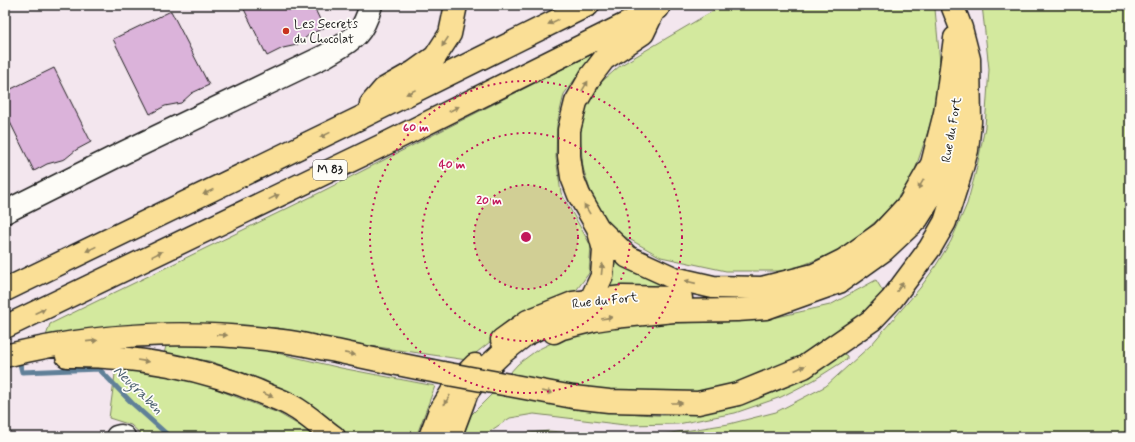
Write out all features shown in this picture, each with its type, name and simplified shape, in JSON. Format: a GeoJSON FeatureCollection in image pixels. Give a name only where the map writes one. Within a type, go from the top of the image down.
{"type":"FeatureCollection","features":[{"type":"Feature","properties":{"kind":"main road"},"geometry":{"type":"LineString","coordinates":[[360,118],[384,89],[414,72],[435,57],[450,34],[456,5]]}},
{"type":"Feature","properties":{"kind":"main road","name":"M 83"},"geometry":{"type":"LineString","coordinates":[[5,290],[360,118],[588,5]]}},
{"type":"Feature","properties":{"kind":"main road"},"geometry":{"type":"LineString","coordinates":[[9,355],[52,346],[136,336],[190,334],[236,336],[284,341],[573,397],[609,401],[698,403],[738,394],[804,367],[872,320],[892,299],[930,248],[945,222],[967,150],[970,122],[969,60],[962,28],[950,5]]}},
{"type":"Feature","properties":{"kind":"main road","name":"Rue du Fort"},"geometry":{"type":"LineString","coordinates":[[451,435],[476,393],[492,375],[529,343],[562,328],[594,320],[621,316],[674,311],[766,308],[839,282],[884,250],[917,219],[936,188],[946,165],[953,137],[959,95],[955,38],[950,5]]}},
{"type":"Feature","properties":{"kind":"main road"},"geometry":{"type":"LineString","coordinates":[[451,435],[467,392],[481,373],[502,352],[543,326],[586,310],[602,276],[604,250],[598,228],[579,195],[572,177],[569,156],[569,130],[576,102],[591,76],[604,59],[643,32],[659,8]]}},
{"type":"Feature","properties":{"kind":"main road","name":"M 83"},"geometry":{"type":"LineString","coordinates":[[5,327],[383,145],[659,8]]}},
{"type":"Feature","properties":{"kind":"main road"},"geometry":{"type":"LineString","coordinates":[[598,228],[628,257],[674,278],[713,287],[762,288],[814,275],[844,260],[882,233],[909,204],[932,164],[945,113],[955,38]]}},
{"type":"Feature","properties":{"kind":"main road","name":"Rue du Fort"},"geometry":{"type":"LineString","coordinates":[[430,437],[439,414],[458,382],[489,350],[528,321],[573,303],[623,297],[733,299],[764,297],[839,282]]}},
{"type":"Feature","properties":{"kind":"main road"},"geometry":{"type":"LineString","coordinates":[[9,355],[34,359],[67,356],[97,356],[167,365],[206,373],[245,385],[292,406],[334,437]]}},
{"type":"Feature","properties":{"kind":"lane"},"geometry":{"type":"LineString","coordinates":[[5,212],[125,152],[325,56],[352,40],[362,29],[372,5]]}},
{"type":"Feature","properties":{"kind":"lane"},"geometry":{"type":"LineString","coordinates":[[117,437],[124,437]]}},
{"type":"Feature","properties":{"kind":"green space"},"geometry":{"type":"Polygon","coordinates":[[[723,5],[934,5],[935,9],[941,74],[931,122],[913,176],[893,204],[875,222],[843,249],[788,271],[726,271],[661,257],[613,230],[593,199],[583,168],[580,135],[586,105],[599,84],[621,65],[723,5]]]}},
{"type":"Feature","properties":{"kind":"green space"},"geometry":{"type":"Polygon","coordinates":[[[982,5],[1130,5],[1130,437],[618,437],[671,433],[729,424],[776,412],[826,386],[871,345],[920,288],[951,241],[967,204],[976,171],[985,127],[989,69],[982,5]]]}},
{"type":"Feature","properties":{"kind":"green space"},"geometry":{"type":"Polygon","coordinates":[[[594,53],[564,94],[557,124],[556,158],[561,193],[591,246],[589,273],[572,296],[522,317],[467,360],[364,345],[278,328],[171,323],[113,327],[46,336],[50,324],[319,193],[594,53]]]}},
{"type":"Feature","properties":{"kind":"green space"},"geometry":{"type":"Polygon","coordinates":[[[614,254],[677,286],[603,294],[614,254]]]}},
{"type":"Feature","properties":{"kind":"green space"},"geometry":{"type":"Polygon","coordinates":[[[876,280],[884,293],[866,314],[825,342],[774,370],[723,391],[670,396],[601,394],[508,375],[518,364],[537,350],[578,330],[615,324],[720,322],[773,318],[830,305],[876,280]]]}},
{"type":"Feature","properties":{"kind":"green space"},"geometry":{"type":"Polygon","coordinates":[[[197,343],[243,345],[341,368],[435,386],[416,437],[349,437],[304,401],[264,380],[209,361],[164,354],[166,346],[197,343]]]}},
{"type":"Feature","properties":{"kind":"green space"},"geometry":{"type":"Polygon","coordinates":[[[844,354],[847,356],[847,359],[814,380],[781,397],[735,413],[678,424],[625,425],[534,414],[510,418],[481,437],[458,437],[471,415],[492,394],[648,415],[675,415],[733,405],[777,391],[803,379],[844,354]]]}},
{"type":"Feature","properties":{"kind":"green space"},"geometry":{"type":"Polygon","coordinates":[[[116,367],[190,379],[278,413],[309,431],[314,437],[144,437],[131,425],[109,418],[116,367]]]}},
{"type":"Feature","properties":{"kind":"green space"},"geometry":{"type":"Polygon","coordinates":[[[549,431],[618,437],[512,437],[519,434],[549,431]]]}},
{"type":"Feature","properties":{"kind":"building","name":"Les Secrets du Chocolat"},"geometry":{"type":"Polygon","coordinates":[[[242,5],[313,5],[324,28],[310,34],[297,45],[283,48],[267,56],[242,5]]]}},
{"type":"Feature","properties":{"kind":"building"},"geometry":{"type":"Polygon","coordinates":[[[171,11],[209,85],[192,93],[181,103],[165,106],[150,114],[113,39],[171,11]]]}},
{"type":"Feature","properties":{"kind":"building"},"geometry":{"type":"Polygon","coordinates":[[[54,68],[91,142],[76,150],[65,159],[47,164],[34,171],[5,112],[5,92],[54,68]]]}},
{"type":"Feature","properties":{"kind":"waterway","name":"Neugraben"},"geometry":{"type":"LineString","coordinates":[[20,364],[22,372],[99,369],[132,403],[170,437]]}},
{"type":"Feature","properties":{"kind":"place","name":"Les Secrets du Chocolat"},"geometry":{"type":"Point","coordinates":[286,31]}}]}
